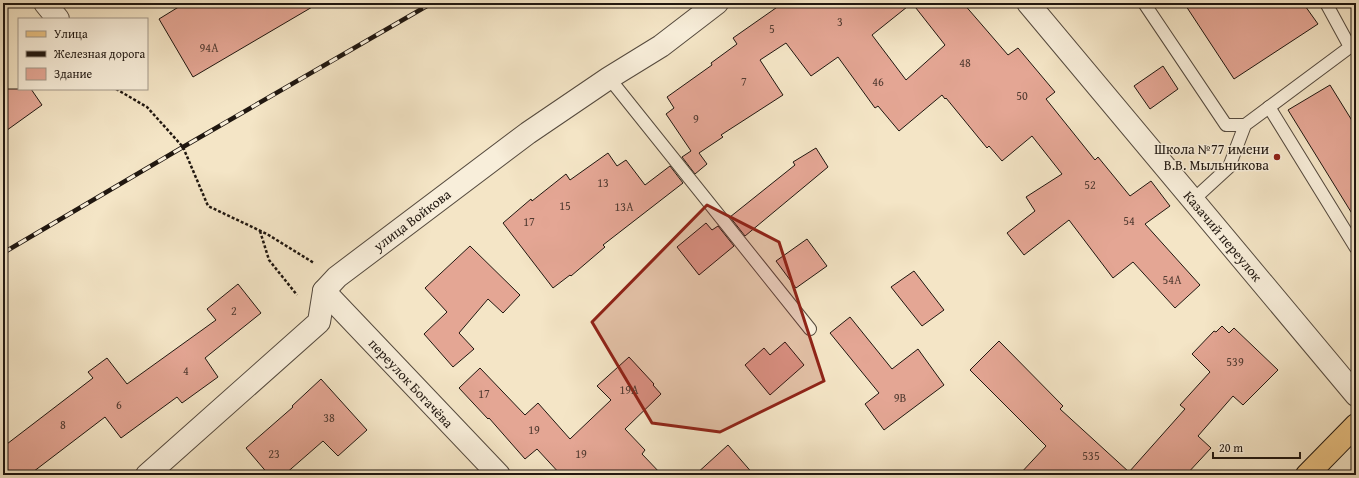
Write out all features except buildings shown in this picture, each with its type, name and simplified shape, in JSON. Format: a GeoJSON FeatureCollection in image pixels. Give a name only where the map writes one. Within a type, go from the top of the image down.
{"type":"FeatureCollection","features":[{"type":"Feature","properties":{"kind":"main road"},"geometry":{"type":"LineString","coordinates":[[1307,475],[1356,425]]}},
{"type":"Feature","properties":{"kind":"street"},"geometry":{"type":"LineString","coordinates":[[45,3],[57,18]]}},
{"type":"Feature","properties":{"kind":"street","name":"улица Войкова"},"geometry":{"type":"LineString","coordinates":[[331,284],[528,133],[609,78],[661,46],[717,3]]}},
{"type":"Feature","properties":{"kind":"street","name":"Казачий переулок"},"geometry":{"type":"LineString","coordinates":[[1028,3],[1356,395]]}},
{"type":"Feature","properties":{"kind":"street"},"geometry":{"type":"LineString","coordinates":[[147,475],[319,322],[331,284]]}},
{"type":"Feature","properties":{"kind":"street","name":"переулок Богачёва"},"geometry":{"type":"LineString","coordinates":[[331,284],[498,475]]}},
{"type":"Feature","properties":{"kind":"lane"},"geometry":{"type":"LineString","coordinates":[[1144,3],[1226,125],[1245,125]]}},
{"type":"Feature","properties":{"kind":"lane"},"geometry":{"type":"LineString","coordinates":[[1192,200],[1230,167],[1245,125],[1268,107],[1353,48],[1326,3]]}},
{"type":"Feature","properties":{"kind":"lane"},"geometry":{"type":"LineString","coordinates":[[609,78],[810,329]]}},
{"type":"Feature","properties":{"kind":"lane"},"geometry":{"type":"LineString","coordinates":[[1268,107],[1356,248]]}},
{"type":"Feature","properties":{"kind":"path"},"geometry":{"type":"LineString","coordinates":[[118,90],[147,107],[183,147],[208,206],[260,231],[331,284]]}},
{"type":"Feature","properties":{"kind":"path"},"geometry":{"type":"LineString","coordinates":[[260,231],[269,260],[319,322]]}},
{"type":"Feature","properties":{"kind":"highlighted area"},"geometry":{"type":"Polygon","coordinates":[[[707,205],[779,242],[824,381],[720,432],[652,423],[592,322],[707,205]]]}},
{"type":"Feature","properties":{"kind":"railway"},"geometry":{"type":"LineString","coordinates":[[3,253],[432,3]]}},
{"type":"Feature","properties":{"kind":"place","name":"Школа №77 имени В.В. Мыльникова"},"geometry":{"type":"Point","coordinates":[1277,157]}}]}
